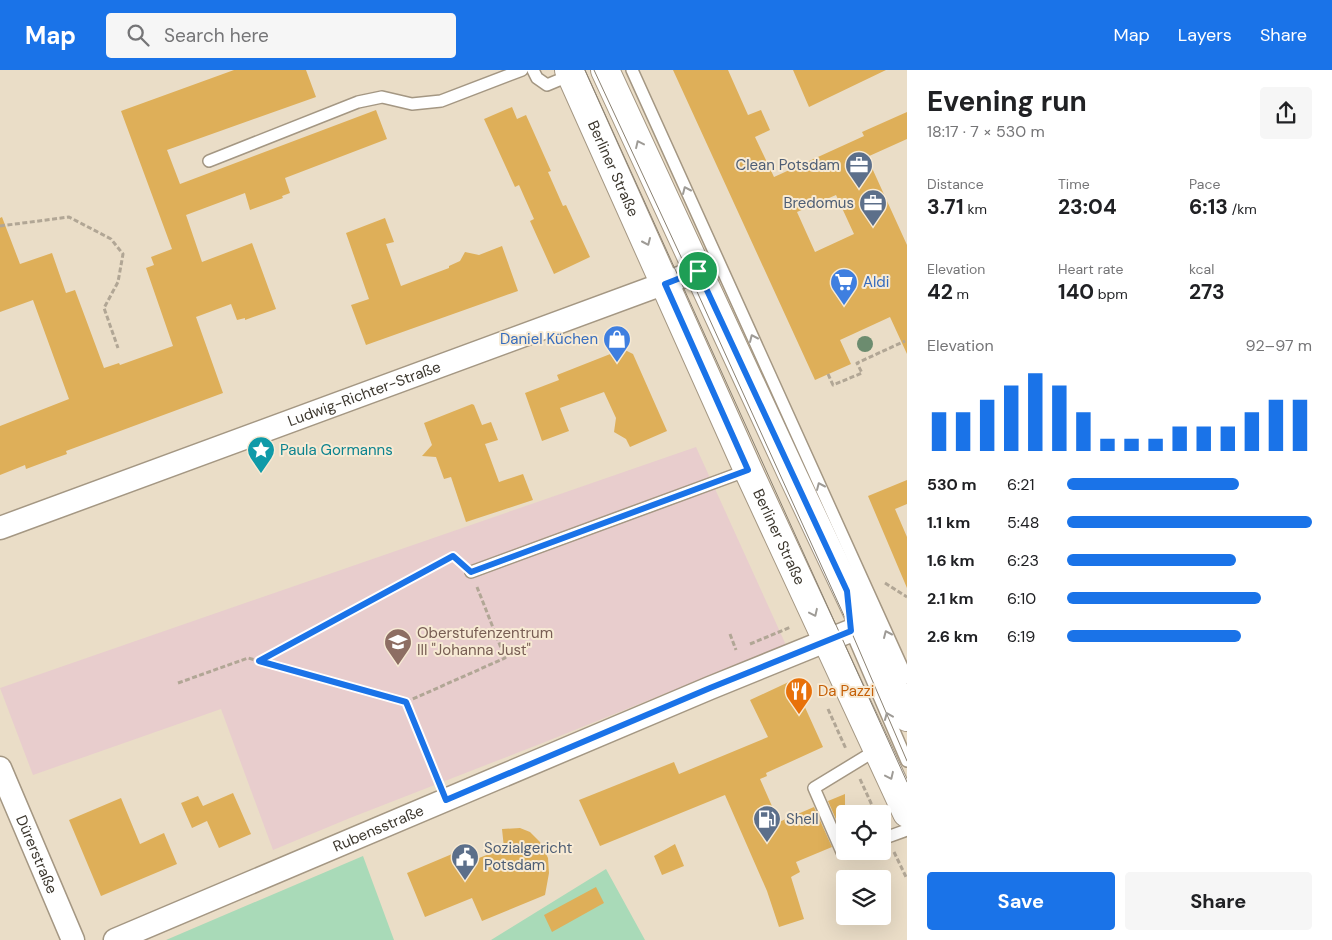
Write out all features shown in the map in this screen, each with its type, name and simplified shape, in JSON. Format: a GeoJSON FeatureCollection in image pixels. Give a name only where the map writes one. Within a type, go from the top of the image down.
{"type":"FeatureCollection","features":[{"type":"Feature","properties":{"kind":"main road","name":"Berliner Straße"},"geometry":{"type":"LineString","coordinates":[[605,70],[698,271],[769,398],[847,591],[848,633],[878,749],[907,813]]}},
{"type":"Feature","properties":{"kind":"main road","name":"Berliner Straße"},"geometry":{"type":"LineString","coordinates":[[570,72],[748,470],[848,633],[907,717]]}},
{"type":"Feature","properties":{"kind":"street","name":"Ludwig-Richter-Straße"},"geometry":{"type":"LineString","coordinates":[[0,527],[698,271]]}},
{"type":"Feature","properties":{"kind":"street","name":"Rubensstraße"},"geometry":{"type":"LineString","coordinates":[[115,940],[710,688],[848,633]]}},
{"type":"Feature","properties":{"kind":"street","name":"Dürerstraße"},"geometry":{"type":"LineString","coordinates":[[0,768],[73,940]]}},
{"type":"Feature","properties":{"kind":"lane"},"geometry":{"type":"LineString","coordinates":[[209,161],[358,102],[382,97],[412,104],[441,101],[522,70]]}},
{"type":"Feature","properties":{"kind":"lane"},"geometry":{"type":"LineString","coordinates":[[533,70],[538,78],[547,85],[570,72]]}},
{"type":"Feature","properties":{"kind":"lane"},"geometry":{"type":"LineString","coordinates":[[632,70],[769,398],[907,678]]}},
{"type":"Feature","properties":{"kind":"lane"},"geometry":{"type":"LineString","coordinates":[[471,572],[748,470]]}},
{"type":"Feature","properties":{"kind":"lane"},"geometry":{"type":"LineString","coordinates":[[848,633],[907,761]]}},
{"type":"Feature","properties":{"kind":"lane"},"geometry":{"type":"LineString","coordinates":[[836,838],[814,788],[878,749]]}},
{"type":"Feature","properties":{"kind":"lane"},"geometry":{"type":"LineString","coordinates":[[891,835],[907,830]]}},
{"type":"Feature","properties":{"kind":"path"},"geometry":{"type":"LineString","coordinates":[[0,226],[69,217],[111,239],[123,254],[118,282],[104,308],[118,348]]}},
{"type":"Feature","properties":{"kind":"path"},"geometry":{"type":"LineString","coordinates":[[828,374],[833,385],[862,373],[857,363],[905,341]]}},
{"type":"Feature","properties":{"kind":"path"},"geometry":{"type":"LineString","coordinates":[[178,683],[248,658],[406,702],[505,658],[471,572],[453,556],[259,661]]}},
{"type":"Feature","properties":{"kind":"path"},"geometry":{"type":"LineString","coordinates":[[760,640],[791,627]]}},
{"type":"Feature","properties":{"kind":"path"},"geometry":{"type":"LineString","coordinates":[[730,634],[736,650]]}},
{"type":"Feature","properties":{"kind":"path"},"geometry":{"type":"LineString","coordinates":[[406,702],[446,800]]}},
{"type":"Feature","properties":{"kind":"shaded area","name":"Oberstufenzentrum III \"Johanna Just\""},"geometry":{"type":"Polygon","coordinates":[[[696,447],[786,645],[273,850],[221,709],[33,775],[0,688],[696,447]]]}},
{"type":"Feature","properties":{"kind":"green space"},"geometry":{"type":"Polygon","coordinates":[[[363,856],[394,940],[166,940],[363,856]]]}},
{"type":"Feature","properties":{"kind":"green space"},"geometry":{"type":"Polygon","coordinates":[[[606,869],[645,940],[491,940],[606,869]]]}},
{"type":"Feature","properties":{"kind":"building"},"geometry":{"type":"Polygon","coordinates":[[[234,70],[306,70],[316,97],[167,150],[180,184],[376,110],[387,139],[285,178],[290,193],[282,196],[283,198],[250,210],[245,193],[186,215],[202,262],[252,243],[276,309],[245,320],[245,318],[237,320],[231,304],[196,317],[223,393],[66,451],[67,454],[26,469],[25,465],[0,475],[0,426],[69,399],[33,300],[0,312],[0,218],[2,217],[20,264],[52,253],[66,293],[75,290],[104,368],[119,363],[120,365],[173,346],[146,268],[154,265],[151,257],[172,249],[121,111],[234,70]]]}},
{"type":"Feature","properties":{"kind":"building"},"geometry":{"type":"Polygon","coordinates":[[[673,70],[728,70],[748,115],[761,110],[770,130],[755,137],[774,177],[864,136],[862,132],[907,112],[907,139],[867,157],[907,245],[907,354],[890,317],[840,340],[851,364],[815,380],[673,70]],[[836,195],[797,212],[815,252],[854,234],[836,195]]]}},
{"type":"Feature","properties":{"kind":"building"},"geometry":{"type":"Polygon","coordinates":[[[793,70],[886,70],[809,107],[793,70]]]}},
{"type":"Feature","properties":{"kind":"building"},"geometry":{"type":"Polygon","coordinates":[[[512,107],[517,119],[526,115],[551,171],[548,172],[563,206],[566,205],[590,257],[554,274],[530,221],[534,219],[519,185],[515,187],[484,119],[512,107]]]}},
{"type":"Feature","properties":{"kind":"building"},"geometry":{"type":"Polygon","coordinates":[[[385,218],[394,242],[386,244],[401,286],[449,268],[449,266],[460,261],[465,252],[479,255],[502,246],[518,291],[366,345],[351,305],[369,299],[346,233],[385,218]]]}},
{"type":"Feature","properties":{"kind":"building"},"geometry":{"type":"Polygon","coordinates":[[[623,349],[633,354],[667,431],[630,447],[626,439],[614,432],[616,418],[604,392],[560,408],[569,431],[542,441],[525,393],[559,380],[557,375],[623,349]]]}},
{"type":"Feature","properties":{"kind":"building"},"geometry":{"type":"Polygon","coordinates":[[[472,404],[482,425],[491,422],[498,440],[485,444],[499,482],[523,474],[533,500],[466,522],[451,477],[444,479],[436,457],[422,456],[432,445],[424,423],[472,404]]]}},
{"type":"Feature","properties":{"kind":"building"},"geometry":{"type":"Polygon","coordinates":[[[907,480],[907,504],[895,509],[907,537],[907,588],[868,496],[907,480]]]}},
{"type":"Feature","properties":{"kind":"building"},"geometry":{"type":"Polygon","coordinates":[[[793,680],[797,688],[800,687],[807,704],[804,705],[823,747],[766,773],[767,776],[760,779],[779,822],[814,807],[832,847],[796,862],[800,872],[791,877],[804,919],[779,927],[767,891],[725,795],[600,846],[579,800],[674,762],[679,774],[768,737],[750,700],[793,680]]]}},
{"type":"Feature","properties":{"kind":"building"},"geometry":{"type":"Polygon","coordinates":[[[233,793],[251,834],[219,848],[207,821],[192,828],[181,803],[198,796],[203,806],[233,793]]]}},
{"type":"Feature","properties":{"kind":"building"},"geometry":{"type":"Polygon","coordinates":[[[845,794],[845,805],[836,805],[836,819],[828,801],[845,794]]]}},
{"type":"Feature","properties":{"kind":"building"},"geometry":{"type":"Polygon","coordinates":[[[121,798],[140,844],[164,833],[177,864],[101,896],[69,820],[121,798]]]}},
{"type":"Feature","properties":{"kind":"building"},"geometry":{"type":"Polygon","coordinates":[[[520,828],[530,832],[540,842],[548,858],[549,873],[545,895],[482,921],[472,898],[425,917],[407,873],[464,849],[469,862],[504,848],[502,829],[520,828]]]}},
{"type":"Feature","properties":{"kind":"building"},"geometry":{"type":"Polygon","coordinates":[[[675,844],[684,866],[662,875],[654,856],[675,844]]]}},
{"type":"Feature","properties":{"kind":"building"},"geometry":{"type":"Polygon","coordinates":[[[596,887],[604,903],[552,932],[544,915],[596,887]]]}},
{"type":"Feature","properties":{"kind":"tram line"},"geometry":{"type":"LineString","coordinates":[[585,70],[907,782]]}},
{"type":"Feature","properties":{"kind":"tram line"},"geometry":{"type":"LineString","coordinates":[[594,70],[851,631],[907,761]]}},
{"type":"Feature","properties":{"kind":"place","name":"Clean Potsdam"},"geometry":{"type":"Point","coordinates":[859,189]}},
{"type":"Feature","properties":{"kind":"place","name":"Bredomus"},"geometry":{"type":"Point","coordinates":[873,227]}},
{"type":"Feature","properties":{"kind":"place","name":"Aldi"},"geometry":{"type":"Point","coordinates":[844,306]}},
{"type":"Feature","properties":{"kind":"place","name":"Daniel Küchen"},"geometry":{"type":"Point","coordinates":[617,363]}},
{"type":"Feature","properties":{"kind":"place","name":"Paula Gormanns"},"geometry":{"type":"Point","coordinates":[261,474]}},
{"type":"Feature","properties":{"kind":"place","name":"Oberstufenzentrum III \"Johanna Just\""},"geometry":{"type":"Point","coordinates":[398,666]}},
{"type":"Feature","properties":{"kind":"place","name":"Da Pazzi"},"geometry":{"type":"Point","coordinates":[799,715]}},
{"type":"Feature","properties":{"kind":"place","name":"Shell"},"geometry":{"type":"Point","coordinates":[767,843]}},
{"type":"Feature","properties":{"kind":"place","name":"Sozialgericht Potsdam"},"geometry":{"type":"Point","coordinates":[465,881]}},
{"type":"Feature","properties":{"kind":"route"},"geometry":{"type":"LineString","coordinates":[[698,271],[847,591],[851,631],[710,688],[446,800],[406,702],[259,661],[453,556],[471,572],[748,470],[665,284],[698,271]]}}]}
